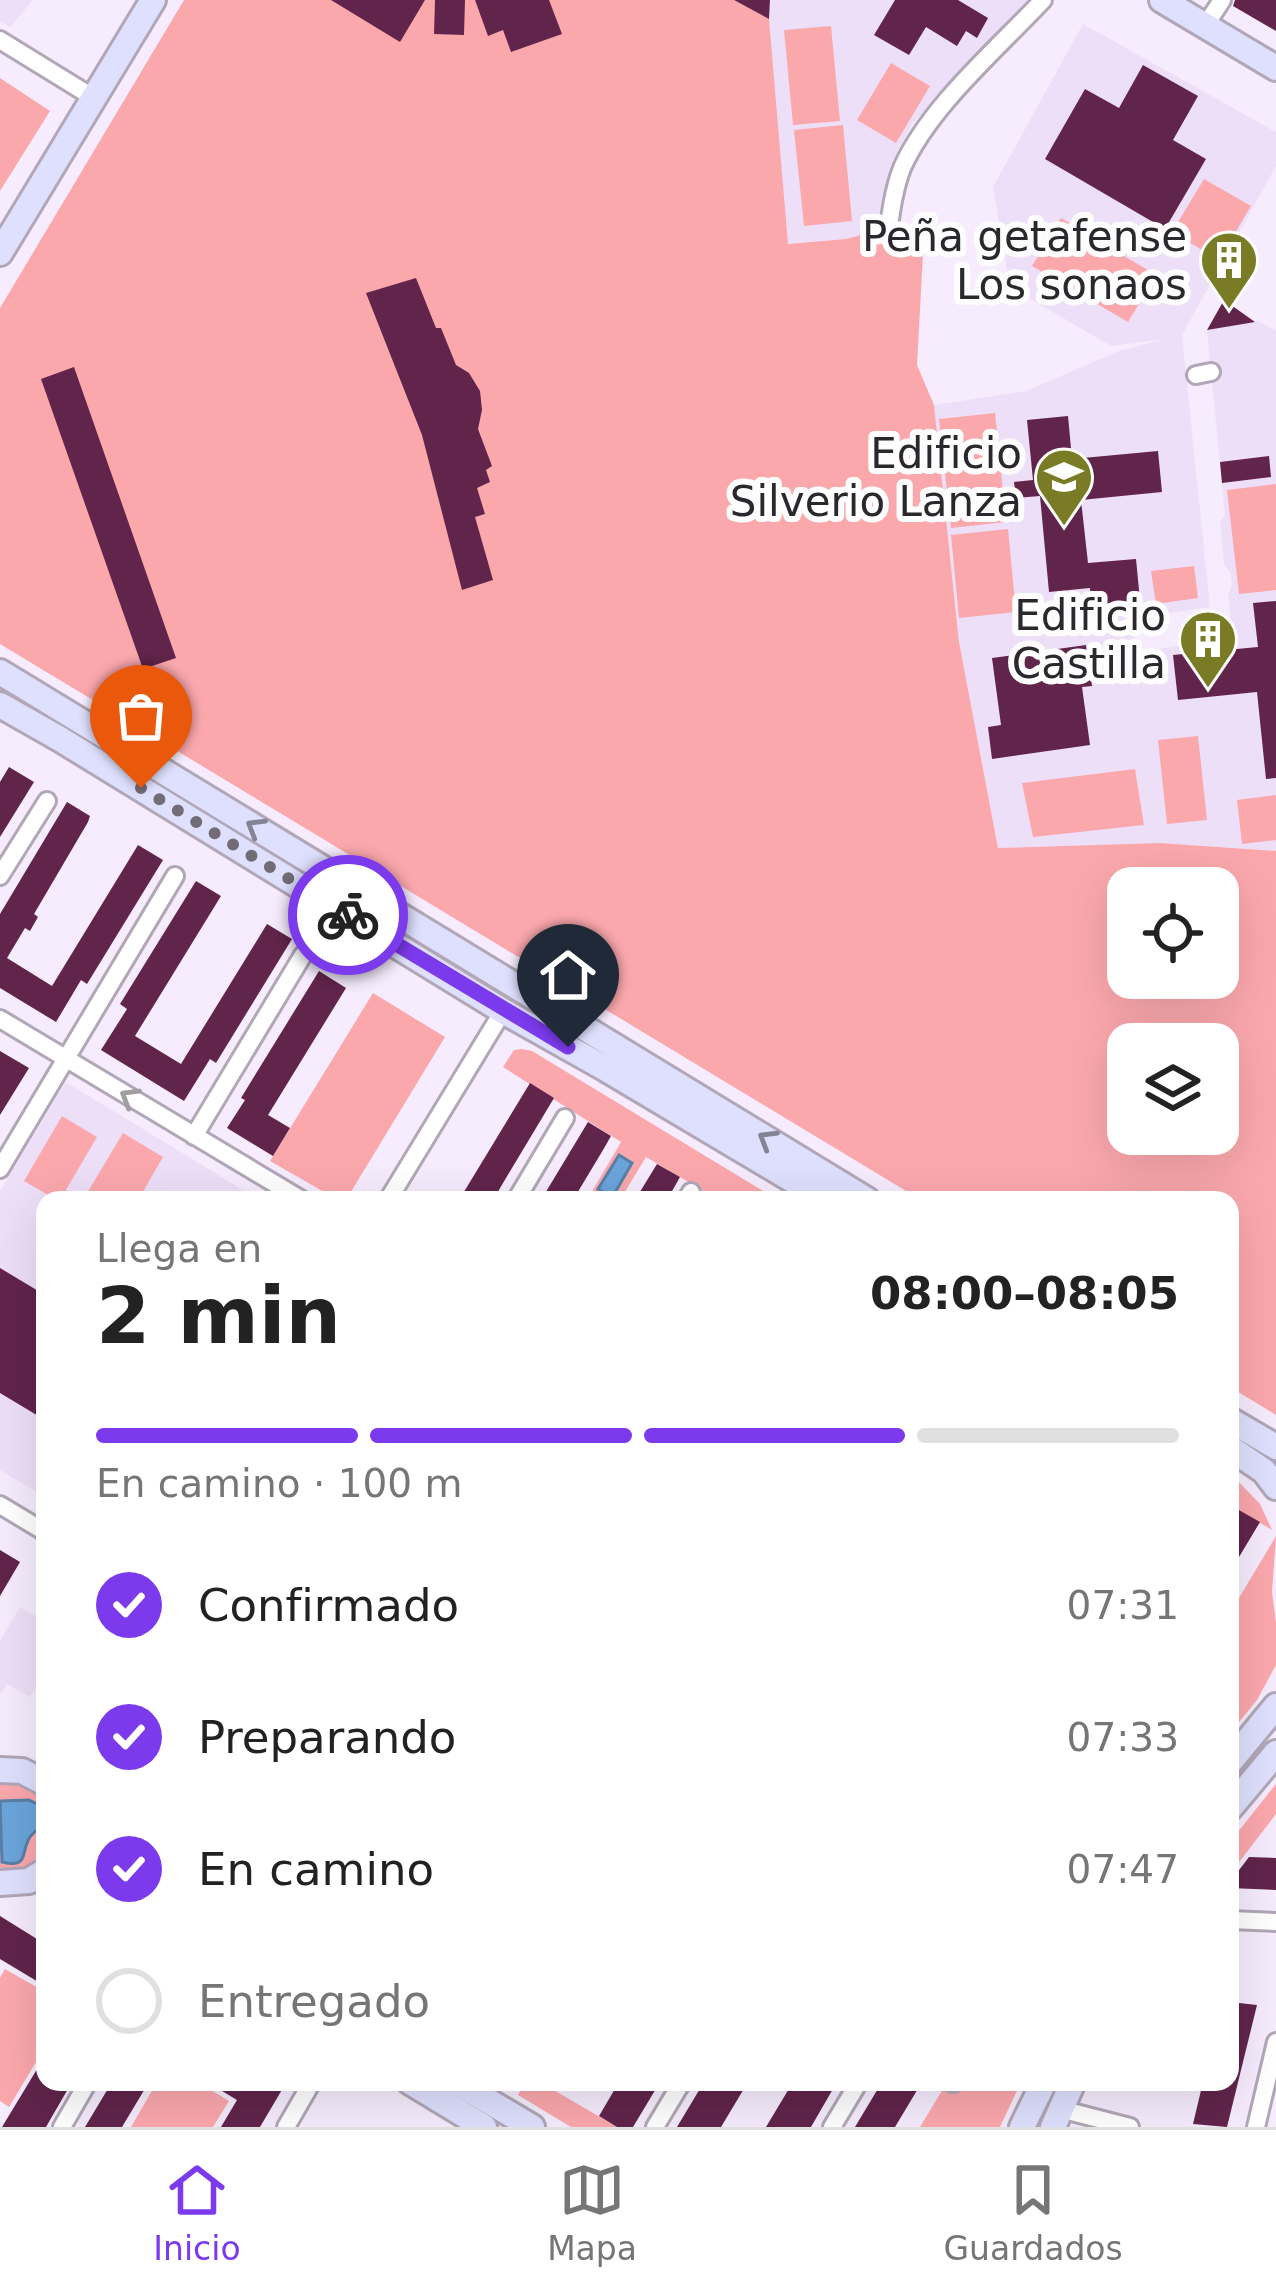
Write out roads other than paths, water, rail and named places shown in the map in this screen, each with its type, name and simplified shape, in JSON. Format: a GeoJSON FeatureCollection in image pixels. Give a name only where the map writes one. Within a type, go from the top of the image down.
{"type":"FeatureCollection","features":[{"type":"Feature","properties":{"kind":"street"},"geometry":{"type":"LineString","coordinates":[[0,253],[152,0]]}},
{"type":"Feature","properties":{"kind":"street"},"geometry":{"type":"LineString","coordinates":[[888,233],[903,166],[933,117],[1043,0]]}},
{"type":"Feature","properties":{"kind":"street"},"geometry":{"type":"LineString","coordinates":[[1162,0],[1276,68]]}},
{"type":"Feature","properties":{"kind":"street"},"geometry":{"type":"LineString","coordinates":[[1205,26],[1222,0]]}},
{"type":"Feature","properties":{"kind":"street"},"geometry":{"type":"LineString","coordinates":[[0,40],[94,98]]}},
{"type":"Feature","properties":{"kind":"street"},"geometry":{"type":"LineString","coordinates":[[0,672],[852,1191]]}},
{"type":"Feature","properties":{"kind":"street"},"geometry":{"type":"LineString","coordinates":[[0,705],[811,1191]]}},
{"type":"Feature","properties":{"kind":"street"},"geometry":{"type":"LineString","coordinates":[[0,876],[47,800]]}},
{"type":"Feature","properties":{"kind":"street"},"geometry":{"type":"LineString","coordinates":[[0,1169],[175,876]]}},
{"type":"Feature","properties":{"kind":"street"},"geometry":{"type":"LineString","coordinates":[[194,1136],[303,956]]}},
{"type":"Feature","properties":{"kind":"street"},"geometry":{"type":"LineString","coordinates":[[393,1191],[503,1010]]}},
{"type":"Feature","properties":{"kind":"street"},"geometry":{"type":"LineString","coordinates":[[0,1019],[287,1191]]}},
{"type":"Feature","properties":{"kind":"street"},"geometry":{"type":"LineString","coordinates":[[522,1191],[566,1118]]}},
{"type":"Feature","properties":{"kind":"street"},"geometry":{"type":"LineString","coordinates":[[1239,1425],[1276,1447]]}},
{"type":"Feature","properties":{"kind":"street"},"geometry":{"type":"LineString","coordinates":[[1239,1454],[1276,1487]]}},
{"type":"Feature","properties":{"kind":"street"},"geometry":{"type":"LineString","coordinates":[[0,1505],[36,1527]]}},
{"type":"Feature","properties":{"kind":"street"},"geometry":{"type":"LineString","coordinates":[[1239,1751],[1276,1706]]}},
{"type":"Feature","properties":{"kind":"street"},"geometry":{"type":"LineString","coordinates":[[1239,1797],[1276,1753]]}},
{"type":"Feature","properties":{"kind":"street"},"geometry":{"type":"LineString","coordinates":[[0,1770],[36,1773]]}},
{"type":"Feature","properties":{"kind":"street"},"geometry":{"type":"LineString","coordinates":[[0,1883],[36,1877]]}},
{"type":"Feature","properties":{"kind":"street"},"geometry":{"type":"LineString","coordinates":[[1239,1921],[1276,1922]]}},
{"type":"Feature","properties":{"kind":"street"},"geometry":{"type":"LineString","coordinates":[[1256,2127],[1276,2042]]}},
{"type":"Feature","properties":{"kind":"street"},"geometry":{"type":"LineString","coordinates":[[62,2127],[83,2091]]}},
{"type":"Feature","properties":{"kind":"street"},"geometry":{"type":"LineString","coordinates":[[286,2127],[307,2091]]}},
{"type":"Feature","properties":{"kind":"street"},"geometry":{"type":"LineString","coordinates":[[425,2091],[484,2127]]}},
{"type":"Feature","properties":{"kind":"street"},"geometry":{"type":"LineString","coordinates":[[471,2091],[532,2127]]}},
{"type":"Feature","properties":{"kind":"street"},"geometry":{"type":"LineString","coordinates":[[655,2127],[677,2091]]}},
{"type":"Feature","properties":{"kind":"street"},"geometry":{"type":"LineString","coordinates":[[832,2127],[854,2091]]}},
{"type":"Feature","properties":{"kind":"street"},"geometry":{"type":"LineString","coordinates":[[1022,2127],[1040,2091]]}},
{"type":"Feature","properties":{"kind":"street"},"geometry":{"type":"LineString","coordinates":[[1056,2118],[1130,2127]]}},
{"type":"Feature","properties":{"kind":"water"},"geometry":{"type":"Polygon","coordinates":[[[619,1155],[632,1163],[616,1191],[598,1189],[619,1155]]]}},
{"type":"Feature","properties":{"kind":"water"},"geometry":{"type":"Polygon","coordinates":[[[0,1801],[36,1804],[36,1831],[17,1863],[2,1862],[0,1801]]]}},
{"type":"Feature","properties":{"kind":"place","name":"Peña getafense Los sonaos"},"geometry":{"type":"Point","coordinates":[1229,311]}},
{"type":"Feature","properties":{"kind":"place","name":"Edificio Silverio Lanza"},"geometry":{"type":"Point","coordinates":[1064,528]}},
{"type":"Feature","properties":{"kind":"place","name":"Edificio Castilla"},"geometry":{"type":"Point","coordinates":[1208,690]}}]}
